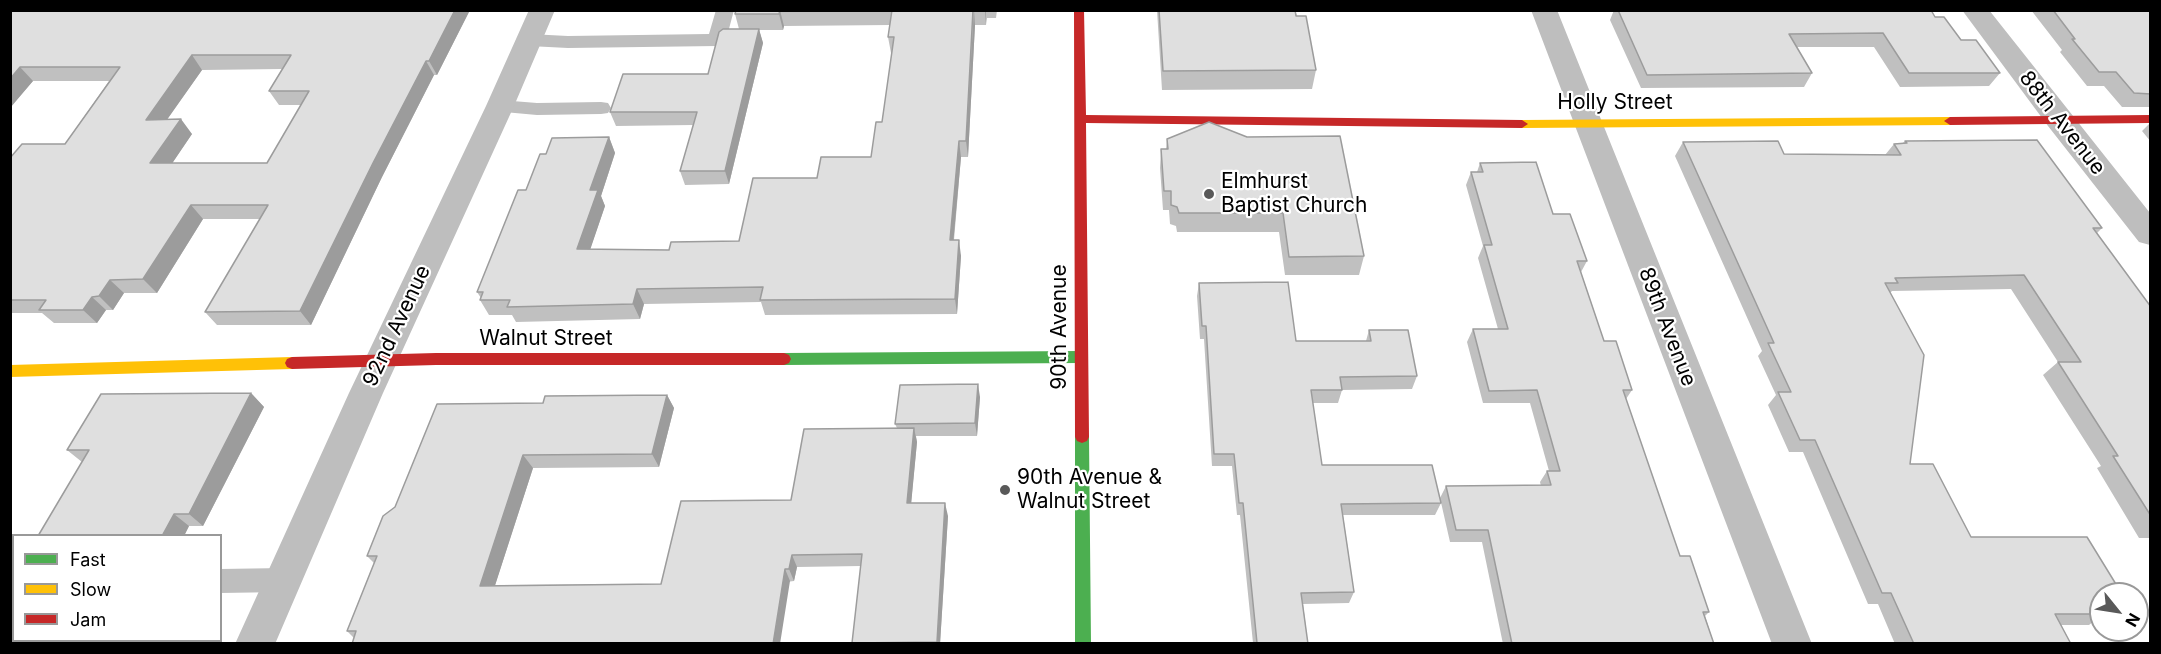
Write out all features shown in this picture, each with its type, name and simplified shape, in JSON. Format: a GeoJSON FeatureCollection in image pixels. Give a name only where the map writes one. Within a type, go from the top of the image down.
{"type":"FeatureCollection","features":[{"type":"Feature","properties":{"kind":"street","name":"92nd Avenue"},"geometry":{"type":"LineString","coordinates":[[255,644],[381,360],[500,106],[542,10]]}},
{"type":"Feature","properties":{"kind":"street","name":"90th Avenue"},"geometry":{"type":"LineString","coordinates":[[1079,10],[1083,644]]}},
{"type":"Feature","properties":{"kind":"street","name":"89th Avenue"},"geometry":{"type":"LineString","coordinates":[[1544,10],[1587,125],[1792,644]]}},
{"type":"Feature","properties":{"kind":"street","name":"88th Avenue"},"geometry":{"type":"LineString","coordinates":[[1975,10],[2058,119],[2151,234]]}},
{"type":"Feature","properties":{"kind":"street","name":"Holly Street"},"geometry":{"type":"LineString","coordinates":[[1080,119],[1429,125],[2151,119]]}},
{"type":"Feature","properties":{"kind":"street","name":"Walnut Street"},"geometry":{"type":"LineString","coordinates":[[10,371],[381,360],[1081,357]]}},
{"type":"Feature","properties":{"kind":"lane"},"geometry":{"type":"LineString","coordinates":[[529,40],[568,42],[717,40],[725,10]]}},
{"type":"Feature","properties":{"kind":"lane"},"geometry":{"type":"LineString","coordinates":[[500,106],[537,109],[601,108]]}},
{"type":"Feature","properties":{"kind":"lane"},"geometry":{"type":"LineString","coordinates":[[222,581],[284,580]]}},
{"type":"Feature","properties":{"kind":"building"},"geometry":{"type":"Polygon","coordinates":[[[10,10],[455,10],[373,163],[300,311],[205,312],[268,205],[191,205],[143,279],[110,280],[99,296],[92,297],[83,310],[39,310],[46,300],[10,300],[10,158],[22,144],[65,144],[120,67],[20,67],[10,79],[10,10]],[[192,55],[146,120],[181,119],[150,163],[267,163],[309,91],[269,91],[291,55],[192,55]]]}},
{"type":"Feature","properties":{"kind":"building"},"geometry":{"type":"Polygon","coordinates":[[[736,10],[780,10],[779,14],[735,14],[736,10]]]}},
{"type":"Feature","properties":{"kind":"building"},"geometry":{"type":"Polygon","coordinates":[[[892,10],[973,10],[966,141],[959,141],[950,240],[959,240],[955,299],[760,300],[763,287],[637,289],[633,304],[507,307],[510,300],[480,300],[483,292],[477,292],[518,190],[526,190],[540,154],[546,154],[552,138],[609,137],[590,190],[598,190],[577,249],[669,250],[671,242],[739,241],[753,178],[817,178],[821,157],[871,157],[876,122],[882,122],[894,37],[888,37],[892,10]]]}},
{"type":"Feature","properties":{"kind":"building"},"geometry":{"type":"Polygon","coordinates":[[[1159,10],[1295,10],[1296,16],[1306,16],[1316,70],[1163,71],[1159,10]]]}},
{"type":"Feature","properties":{"kind":"building"},"geometry":{"type":"Polygon","coordinates":[[[1618,10],[1931,10],[1935,17],[1944,17],[1961,40],[1976,40],[2000,73],[1909,73],[1883,33],[1789,34],[1812,73],[1647,75],[1618,10]]]}},
{"type":"Feature","properties":{"kind":"building"},"geometry":{"type":"Polygon","coordinates":[[[2053,10],[2151,10],[2151,94],[2134,93],[2116,72],[2099,72],[2072,39],[2075,39],[2053,10]]]}},
{"type":"Feature","properties":{"kind":"building"},"geometry":{"type":"Polygon","coordinates":[[[723,29],[759,29],[725,171],[680,171],[697,112],[610,112],[623,74],[708,74],[719,32],[723,29]]]}},
{"type":"Feature","properties":{"kind":"building"},"geometry":{"type":"Polygon","coordinates":[[[1209,122],[1247,137],[1340,136],[1364,256],[1289,257],[1283,213],[1179,213],[1177,207],[1171,205],[1171,191],[1164,191],[1161,149],[1168,149],[1167,139],[1209,122]]]}},
{"type":"Feature","properties":{"kind":"building"},"geometry":{"type":"Polygon","coordinates":[[[2037,140],[2102,228],[2093,228],[2151,307],[2151,516],[2113,456],[2118,456],[2058,362],[2081,362],[2024,275],[1895,278],[1898,283],[1885,283],[1924,355],[1910,464],[1933,464],[1971,537],[2087,537],[2115,582],[2089,582],[2089,614],[2055,614],[2071,644],[1914,644],[1891,593],[1882,593],[1815,440],[1800,440],[1778,392],[1791,392],[1768,343],[1774,343],[1683,142],[1778,141],[1784,154],[1901,155],[1894,144],[1907,143],[1905,141],[2037,140]]]}},
{"type":"Feature","properties":{"kind":"building"},"geometry":{"type":"Polygon","coordinates":[[[1536,162],[1553,214],[1570,214],[1587,261],[1577,261],[1604,341],[1616,341],[1632,390],[1623,390],[1680,556],[1690,556],[1709,612],[1703,612],[1714,644],[1512,644],[1488,530],[1456,530],[1446,486],[1551,485],[1547,471],[1560,471],[1537,390],[1489,391],[1473,329],[1508,329],[1484,245],[1492,245],[1471,172],[1483,172],[1480,163],[1536,162]]]}},
{"type":"Feature","properties":{"kind":"building"},"geometry":{"type":"Polygon","coordinates":[[[1288,282],[1296,341],[1371,341],[1369,330],[1408,330],[1417,376],[1340,377],[1342,390],[1311,390],[1322,465],[1432,465],[1441,503],[1341,504],[1354,592],[1301,593],[1308,644],[1228,644],[1257,643],[1243,503],[1239,503],[1234,454],[1214,454],[1206,326],[1202,326],[1199,283],[1288,282]]]}},
{"type":"Feature","properties":{"kind":"building"},"geometry":{"type":"Polygon","coordinates":[[[978,384],[975,423],[895,424],[900,385],[978,384]]]}},
{"type":"Feature","properties":{"kind":"building"},"geometry":{"type":"Polygon","coordinates":[[[251,393],[189,514],[174,514],[163,534],[39,534],[89,450],[67,450],[101,394],[251,393]]]}},
{"type":"Feature","properties":{"kind":"building"},"geometry":{"type":"Polygon","coordinates":[[[667,395],[652,454],[523,455],[480,586],[661,584],[681,501],[791,500],[804,429],[914,428],[907,503],[945,503],[937,642],[852,643],[862,554],[792,555],[789,569],[785,569],[773,644],[352,644],[356,631],[347,631],[377,556],[367,556],[383,516],[395,507],[437,404],[543,403],[545,396],[667,395]]]}},
{"type":"Feature","properties":{"kind":"building"},"geometry":{"type":"Polygon","coordinates":[[[10,602],[12,602],[12,642],[106,642],[105,644],[10,644],[10,602]]]}},
{"type":"Feature","properties":{"kind":"traffic: fast"},"geometry":{"type":"LineString","coordinates":[[784,359],[1081,357]]}},
{"type":"Feature","properties":{"kind":"traffic: fast"},"geometry":{"type":"LineString","coordinates":[[1082,437],[1083,644]]}},
{"type":"Feature","properties":{"kind":"traffic: slow"},"geometry":{"type":"LineString","coordinates":[[1522,124],[1950,121]]}},
{"type":"Feature","properties":{"kind":"traffic: slow"},"geometry":{"type":"LineString","coordinates":[[10,371],[292,363]]}},
{"type":"Feature","properties":{"kind":"traffic: jam"},"geometry":{"type":"LineString","coordinates":[[1079,10],[1082,437]]}},
{"type":"Feature","properties":{"kind":"traffic: jam"},"geometry":{"type":"LineString","coordinates":[[1080,119],[1522,124]]}},
{"type":"Feature","properties":{"kind":"traffic: jam"},"geometry":{"type":"LineString","coordinates":[[1950,121],[2150,119]]}},
{"type":"Feature","properties":{"kind":"traffic: jam"},"geometry":{"type":"LineString","coordinates":[[292,363],[436,359],[784,359]]}},
{"type":"Feature","properties":{"kind":"place","name":"Elmhurst Baptist Church"},"geometry":{"type":"Point","coordinates":[1209,194]}},
{"type":"Feature","properties":{"kind":"place","name":"90th Avenue & Walnut Street"},"geometry":{"type":"Point","coordinates":[1005,490]}}]}
